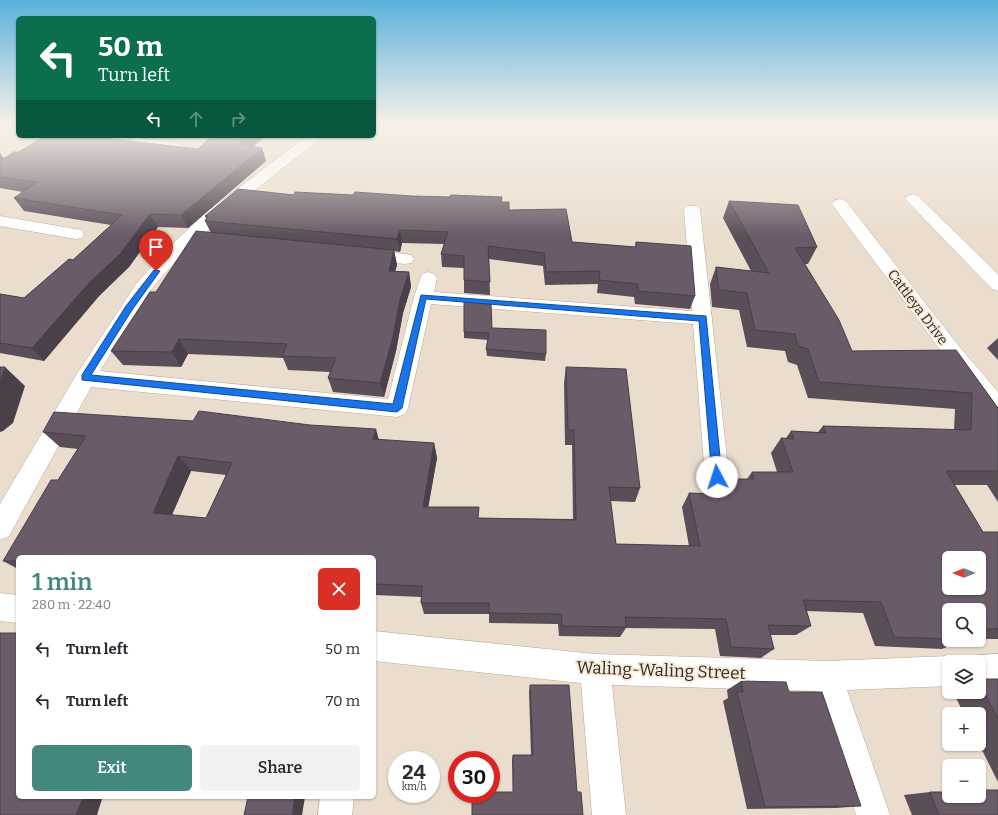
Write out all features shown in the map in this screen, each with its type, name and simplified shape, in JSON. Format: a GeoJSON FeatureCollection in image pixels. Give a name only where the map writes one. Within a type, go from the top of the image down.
{"type":"FeatureCollection","features":[{"type":"Feature","properties":{"kind":"street"},"geometry":{"type":"LineString","coordinates":[[0,528],[85,378],[129,308],[156,271],[188,238],[225,206],[285,160]]}},
{"type":"Feature","properties":{"kind":"street"},"geometry":{"type":"LineString","coordinates":[[913,199],[998,286]]}},
{"type":"Feature","properties":{"kind":"street","name":"Cattleya Drive"},"geometry":{"type":"LineString","coordinates":[[840,204],[951,350],[998,407]]}},
{"type":"Feature","properties":{"kind":"street"},"geometry":{"type":"LineString","coordinates":[[692,209],[717,477]]}},
{"type":"Feature","properties":{"kind":"street"},"geometry":{"type":"LineString","coordinates":[[0,221],[76,234]]}},
{"type":"Feature","properties":{"kind":"street"},"geometry":{"type":"LineString","coordinates":[[188,238],[211,240]]}},
{"type":"Feature","properties":{"kind":"street"},"geometry":{"type":"LineString","coordinates":[[351,254],[405,259]]}},
{"type":"Feature","properties":{"kind":"street"},"geometry":{"type":"LineString","coordinates":[[85,378],[397,408],[425,287],[703,318]]}},
{"type":"Feature","properties":{"kind":"street"},"geometry":{"type":"LineString","coordinates":[[0,607],[16,609]]}},
{"type":"Feature","properties":{"kind":"street","name":"Waling-Waling Street"},"geometry":{"type":"LineString","coordinates":[[376,646],[595,669],[827,676],[942,671]]}},
{"type":"Feature","properties":{"kind":"street"},"geometry":{"type":"LineString","coordinates":[[595,669],[609,815]]}},
{"type":"Feature","properties":{"kind":"street"},"geometry":{"type":"LineString","coordinates":[[986,670],[998,669]]}},
{"type":"Feature","properties":{"kind":"street"},"geometry":{"type":"LineString","coordinates":[[827,676],[874,815]]}},
{"type":"Feature","properties":{"kind":"street"},"geometry":{"type":"LineString","coordinates":[[335,815],[338,799]]}},
{"type":"Feature","properties":{"kind":"building"},"geometry":{"type":"Polygon","coordinates":[[[247,160],[181,215],[150,214],[120,254],[89,283],[32,348],[0,343],[0,294],[24,298],[69,259],[73,260],[122,215],[14,198],[37,182],[0,177],[0,161],[247,160]]]}},
{"type":"Feature","properties":{"kind":"building"},"geometry":{"type":"Polygon","coordinates":[[[238,189],[294,195],[295,192],[353,195],[355,192],[412,196],[450,197],[451,195],[502,197],[501,202],[509,202],[509,210],[566,209],[572,242],[636,247],[636,242],[691,246],[695,296],[638,291],[638,284],[599,280],[600,271],[546,272],[544,253],[488,246],[490,282],[464,280],[464,256],[441,254],[448,232],[400,230],[397,239],[205,221],[208,216],[205,216],[238,189]]]}},
{"type":"Feature","properties":{"kind":"building"},"geometry":{"type":"Polygon","coordinates":[[[729,201],[798,205],[817,247],[795,248],[839,320],[852,351],[956,350],[998,408],[998,471],[946,471],[983,532],[998,532],[998,629],[986,629],[986,603],[942,603],[942,639],[894,637],[881,602],[803,600],[811,626],[768,625],[774,649],[731,647],[726,619],[625,617],[626,627],[562,626],[561,614],[489,613],[489,603],[421,603],[422,586],[376,584],[376,555],[16,555],[16,561],[3,561],[51,480],[58,480],[86,436],[43,432],[54,412],[193,421],[199,411],[310,425],[376,429],[373,439],[434,443],[423,507],[479,507],[478,518],[576,520],[574,430],[568,430],[566,367],[626,369],[640,488],[609,487],[616,544],[700,546],[689,493],[715,494],[711,479],[754,479],[752,472],[793,472],[781,438],[794,439],[791,431],[826,433],[823,426],[971,430],[972,393],[819,382],[808,349],[798,346],[795,334],[755,330],[747,293],[719,290],[716,267],[769,273],[729,201]],[[178,456],[153,513],[206,518],[232,463],[178,456]]]}},
{"type":"Feature","properties":{"kind":"building"},"geometry":{"type":"Polygon","coordinates":[[[196,231],[394,250],[389,271],[409,272],[400,299],[393,337],[380,383],[328,378],[336,358],[282,356],[287,344],[179,339],[172,352],[111,351],[150,292],[156,292],[196,231]]]}},
{"type":"Feature","properties":{"kind":"building"},"geometry":{"type":"Polygon","coordinates":[[[464,301],[491,303],[492,328],[546,330],[546,354],[486,349],[489,333],[464,332],[464,301]]]}},
{"type":"Feature","properties":{"kind":"building"},"geometry":{"type":"Polygon","coordinates":[[[0,367],[5,367],[0,381],[0,367]]]}},
{"type":"Feature","properties":{"kind":"building"},"geometry":{"type":"Polygon","coordinates":[[[0,633],[16,633],[16,799],[83,799],[76,815],[0,815],[0,633]]]}},
{"type":"Feature","properties":{"kind":"building"},"geometry":{"type":"Polygon","coordinates":[[[986,679],[998,679],[998,719],[986,696],[986,679]]]}},
{"type":"Feature","properties":{"kind":"building"},"geometry":{"type":"Polygon","coordinates":[[[741,681],[786,682],[789,692],[822,692],[861,806],[765,807],[737,692],[743,692],[741,681]]]}},
{"type":"Feature","properties":{"kind":"building"},"geometry":{"type":"Polygon","coordinates":[[[530,685],[569,685],[577,792],[581,792],[583,815],[472,815],[472,803],[500,803],[500,792],[513,792],[513,755],[533,755],[530,685]]]}},
{"type":"Feature","properties":{"kind":"building"},"geometry":{"type":"Polygon","coordinates":[[[986,790],[998,790],[998,815],[939,815],[930,792],[942,792],[942,803],[986,803],[986,790]]]}},
{"type":"Feature","properties":{"kind":"building"},"geometry":{"type":"Polygon","coordinates":[[[248,799],[295,799],[292,815],[244,815],[248,799]]]}},
{"type":"Feature","properties":{"kind":"route"},"geometry":{"type":"LineString","coordinates":[[156,271],[129,308],[85,378],[397,408],[423,297],[703,318],[717,477]]}}]}
